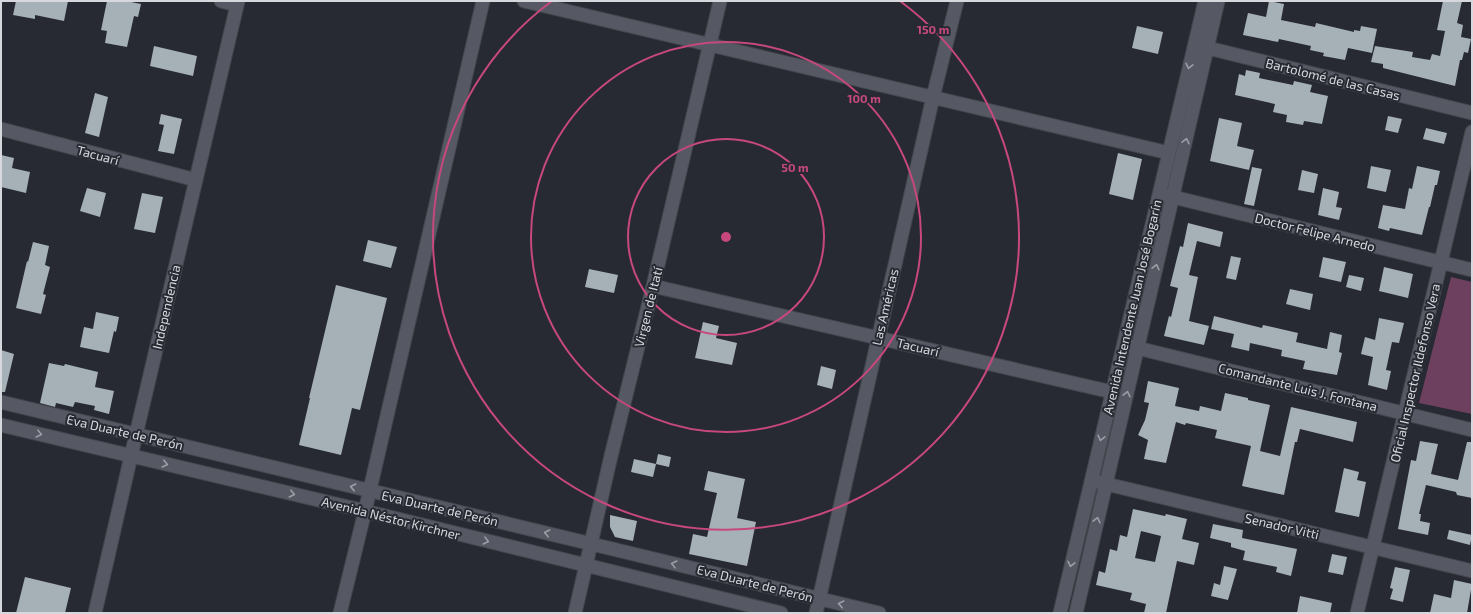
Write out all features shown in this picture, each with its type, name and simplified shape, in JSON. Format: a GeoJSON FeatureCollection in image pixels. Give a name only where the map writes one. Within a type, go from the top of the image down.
{"type":"FeatureCollection","features":[{"type":"Feature","properties":{"kind":"street"},"geometry":{"type":"LineString","coordinates":[[221,1],[237,3]]}},
{"type":"Feature","properties":{"kind":"street"},"geometry":{"type":"LineString","coordinates":[[340,613],[370,491],[483,1]]}},
{"type":"Feature","properties":{"kind":"street"},"geometry":{"type":"LineString","coordinates":[[524,1],[1169,153]]}},
{"type":"Feature","properties":{"kind":"street","name":"Virgen de Itatí"},"geometry":{"type":"LineString","coordinates":[[575,613],[720,1]]}},
{"type":"Feature","properties":{"kind":"street","name":"Las Américas"},"geometry":{"type":"LineString","coordinates":[[816,613],[933,97],[957,1]]}},
{"type":"Feature","properties":{"kind":"street","name":"Avenida Intendente Juan José Bogarín"},"geometry":{"type":"LineString","coordinates":[[1076,613],[1172,198],[1201,46],[1205,1]]}},
{"type":"Feature","properties":{"kind":"street","name":"Avenida Intendente Juan José Bogarín"},"geometry":{"type":"LineString","coordinates":[[1060,613],[1169,153],[1201,46],[1218,1]]}},
{"type":"Feature","properties":{"kind":"street","name":"Independencia"},"geometry":{"type":"LineString","coordinates":[[95,613],[130,456],[237,3]]}},
{"type":"Feature","properties":{"kind":"street","name":"Bartolomé de las Casas"},"geometry":{"type":"LineString","coordinates":[[1201,46],[1472,113]]}},
{"type":"Feature","properties":{"kind":"street","name":"Tacuarí"},"geometry":{"type":"LineString","coordinates":[[1,129],[196,180]]}},
{"type":"Feature","properties":{"kind":"street","name":"Oficial Inspector Ildefonso Vera"},"geometry":{"type":"LineString","coordinates":[[1357,613],[1374,548],[1472,132]]}},
{"type":"Feature","properties":{"kind":"street","name":"Doctor Felipe Arnedo"},"geometry":{"type":"LineString","coordinates":[[1159,193],[1172,198],[1472,270]]}},
{"type":"Feature","properties":{"kind":"street","name":"Tacuarí"},"geometry":{"type":"LineString","coordinates":[[653,286],[1112,392]]}},
{"type":"Feature","properties":{"kind":"street","name":"Comandante Luis J. Fontana"},"geometry":{"type":"LineString","coordinates":[[1123,344],[1472,430]]}},
{"type":"Feature","properties":{"kind":"street","name":"Eva Duarte de Perón"},"geometry":{"type":"LineString","coordinates":[[1,402],[879,613]]}},
{"type":"Feature","properties":{"kind":"street","name":"Avenida Néstor Kirchner"},"geometry":{"type":"LineString","coordinates":[[1,425],[365,511],[781,613]]}},
{"type":"Feature","properties":{"kind":"street","name":"Senador Vitti"},"geometry":{"type":"LineString","coordinates":[[1091,480],[1472,571]]}},
{"type":"Feature","properties":{"kind":"shaded area"},"geometry":{"type":"Polygon","coordinates":[[[1451,277],[1472,282],[1472,414],[1419,403],[1451,277]]]}},
{"type":"Feature","properties":{"kind":"building"},"geometry":{"type":"Polygon","coordinates":[[[16,1],[68,1],[64,21],[35,15],[35,19],[13,15],[16,1]]]}},
{"type":"Feature","properties":{"kind":"building"},"geometry":{"type":"Polygon","coordinates":[[[107,1],[126,1],[141,4],[138,17],[134,16],[127,47],[105,43],[107,31],[101,30],[107,1]]]}},
{"type":"Feature","properties":{"kind":"building"},"geometry":{"type":"Polygon","coordinates":[[[1269,1],[1284,4],[1281,20],[1315,27],[1316,23],[1354,32],[1354,30],[1360,31],[1361,26],[1377,29],[1372,53],[1348,48],[1345,60],[1323,56],[1324,53],[1310,50],[1311,46],[1279,39],[1278,42],[1243,35],[1248,13],[1266,17],[1269,1]]]}},
{"type":"Feature","properties":{"kind":"building"},"geometry":{"type":"Polygon","coordinates":[[[1443,1],[1462,1],[1457,23],[1463,25],[1461,37],[1471,39],[1468,53],[1464,52],[1462,60],[1460,60],[1455,86],[1383,68],[1383,64],[1371,62],[1375,46],[1413,52],[1412,57],[1430,60],[1432,54],[1440,56],[1445,31],[1437,30],[1443,1]]]}},
{"type":"Feature","properties":{"kind":"building"},"geometry":{"type":"Polygon","coordinates":[[[1137,26],[1163,32],[1158,54],[1132,48],[1137,26]]]}},
{"type":"Feature","properties":{"kind":"building"},"geometry":{"type":"Polygon","coordinates":[[[154,46],[197,56],[193,76],[150,66],[154,46]]]}},
{"type":"Feature","properties":{"kind":"building"},"geometry":{"type":"Polygon","coordinates":[[[1246,70],[1260,73],[1259,78],[1293,85],[1294,81],[1312,85],[1310,92],[1328,96],[1322,124],[1304,121],[1303,125],[1286,122],[1287,115],[1273,112],[1275,104],[1235,95],[1239,74],[1245,76],[1246,70]]]}},
{"type":"Feature","properties":{"kind":"building"},"geometry":{"type":"Polygon","coordinates":[[[95,93],[108,97],[99,137],[85,133],[95,93]]]}},
{"type":"Feature","properties":{"kind":"building"},"geometry":{"type":"Polygon","coordinates":[[[161,114],[182,119],[174,154],[158,151],[164,125],[159,124],[161,114]]]}},
{"type":"Feature","properties":{"kind":"building"},"geometry":{"type":"Polygon","coordinates":[[[1388,116],[1402,119],[1398,133],[1385,130],[1388,116]]]}},
{"type":"Feature","properties":{"kind":"building"},"geometry":{"type":"Polygon","coordinates":[[[1219,118],[1242,123],[1237,146],[1254,150],[1249,170],[1210,161],[1219,118]]]}},
{"type":"Feature","properties":{"kind":"building"},"geometry":{"type":"Polygon","coordinates":[[[1426,128],[1447,133],[1444,144],[1423,139],[1426,128]]]}},
{"type":"Feature","properties":{"kind":"building"},"geometry":{"type":"Polygon","coordinates":[[[1118,153],[1142,159],[1133,200],[1109,194],[1118,153]]]}},
{"type":"Feature","properties":{"kind":"building"},"geometry":{"type":"Polygon","coordinates":[[[1,155],[14,158],[12,168],[30,172],[26,193],[1,187],[1,155]]]}},
{"type":"Feature","properties":{"kind":"building"},"geometry":{"type":"Polygon","coordinates":[[[1371,166],[1391,170],[1386,192],[1367,188],[1371,166]]]}},
{"type":"Feature","properties":{"kind":"building"},"geometry":{"type":"Polygon","coordinates":[[[1417,166],[1440,171],[1422,235],[1390,228],[1389,231],[1378,228],[1383,205],[1405,209],[1409,188],[1412,189],[1417,166]]]}},
{"type":"Feature","properties":{"kind":"building"},"geometry":{"type":"Polygon","coordinates":[[[1252,167],[1262,169],[1254,206],[1244,204],[1252,167]]]}},
{"type":"Feature","properties":{"kind":"building"},"geometry":{"type":"Polygon","coordinates":[[[1302,170],[1318,174],[1314,193],[1298,190],[1302,170]]]}},
{"type":"Feature","properties":{"kind":"building"},"geometry":{"type":"Polygon","coordinates":[[[87,188],[106,193],[100,217],[80,211],[87,188]]]}},
{"type":"Feature","properties":{"kind":"building"},"geometry":{"type":"Polygon","coordinates":[[[1323,188],[1339,192],[1336,207],[1342,208],[1339,220],[1318,215],[1323,188]]]}},
{"type":"Feature","properties":{"kind":"building"},"geometry":{"type":"Polygon","coordinates":[[[142,193],[163,197],[155,233],[134,229],[142,193]]]}},
{"type":"Feature","properties":{"kind":"building"},"geometry":{"type":"Polygon","coordinates":[[[1188,223],[1223,232],[1220,247],[1197,241],[1189,275],[1198,277],[1189,321],[1209,326],[1204,345],[1164,336],[1169,316],[1171,317],[1178,288],[1170,286],[1180,246],[1183,247],[1188,223]]]}},
{"type":"Feature","properties":{"kind":"building"},"geometry":{"type":"Polygon","coordinates":[[[368,240],[397,247],[391,268],[363,261],[368,240]]]}},
{"type":"Feature","properties":{"kind":"building"},"geometry":{"type":"Polygon","coordinates":[[[33,242],[49,246],[45,265],[50,267],[43,294],[46,295],[41,314],[16,308],[33,242]]]}},
{"type":"Feature","properties":{"kind":"building"},"geometry":{"type":"Polygon","coordinates":[[[1231,256],[1241,258],[1236,280],[1226,278],[1231,256]]]}},
{"type":"Feature","properties":{"kind":"building"},"geometry":{"type":"Polygon","coordinates":[[[1323,257],[1346,262],[1341,282],[1319,277],[1323,257]]]}},
{"type":"Feature","properties":{"kind":"building"},"geometry":{"type":"Polygon","coordinates":[[[1384,267],[1413,274],[1408,298],[1379,291],[1384,267]]]}},
{"type":"Feature","properties":{"kind":"building"},"geometry":{"type":"Polygon","coordinates":[[[589,269],[618,275],[614,293],[585,287],[589,269]]]}},
{"type":"Feature","properties":{"kind":"building"},"geometry":{"type":"Polygon","coordinates":[[[1349,275],[1364,278],[1361,291],[1346,287],[1349,275]]]}},
{"type":"Feature","properties":{"kind":"building"},"geometry":{"type":"Polygon","coordinates":[[[336,285],[387,298],[360,410],[352,408],[341,455],[299,445],[336,285]]]}},
{"type":"Feature","properties":{"kind":"building"},"geometry":{"type":"Polygon","coordinates":[[[1290,289],[1313,294],[1310,310],[1286,304],[1290,289]]]}},
{"type":"Feature","properties":{"kind":"building"},"geometry":{"type":"Polygon","coordinates":[[[96,312],[119,317],[109,353],[80,347],[84,327],[93,329],[96,312]]]}},
{"type":"Feature","properties":{"kind":"building"},"geometry":{"type":"Polygon","coordinates":[[[1214,316],[1262,328],[1263,325],[1298,333],[1296,342],[1327,349],[1330,332],[1342,335],[1339,352],[1342,353],[1337,375],[1303,369],[1305,361],[1281,356],[1282,350],[1250,343],[1249,351],[1231,347],[1234,334],[1211,329],[1214,316]]]}},
{"type":"Feature","properties":{"kind":"building"},"geometry":{"type":"Polygon","coordinates":[[[1379,318],[1404,323],[1399,343],[1392,342],[1386,370],[1391,371],[1387,390],[1368,385],[1373,357],[1361,354],[1365,337],[1375,340],[1379,318]]]}},
{"type":"Feature","properties":{"kind":"building"},"geometry":{"type":"Polygon","coordinates":[[[703,322],[719,326],[716,338],[737,343],[732,365],[695,358],[703,322]]]}},
{"type":"Feature","properties":{"kind":"building"},"geometry":{"type":"Polygon","coordinates":[[[1,350],[14,354],[5,392],[1,392],[1,350]]]}},
{"type":"Feature","properties":{"kind":"building"},"geometry":{"type":"Polygon","coordinates":[[[49,363],[64,366],[65,364],[98,372],[95,387],[114,391],[109,414],[94,410],[95,406],[75,402],[73,407],[56,403],[55,407],[40,403],[49,363]]]}},
{"type":"Feature","properties":{"kind":"building"},"geometry":{"type":"Polygon","coordinates":[[[821,366],[836,370],[832,389],[817,385],[821,366]]]}},
{"type":"Feature","properties":{"kind":"building"},"geometry":{"type":"Polygon","coordinates":[[[1148,381],[1179,388],[1175,406],[1199,411],[1200,406],[1221,411],[1225,393],[1270,405],[1260,451],[1280,456],[1291,407],[1357,422],[1353,442],[1300,429],[1297,442],[1295,442],[1284,495],[1242,486],[1251,446],[1215,438],[1217,430],[1186,423],[1185,425],[1176,422],[1166,463],[1144,459],[1148,440],[1138,435],[1145,420],[1149,403],[1144,402],[1148,381]]]}},
{"type":"Feature","properties":{"kind":"building"},"geometry":{"type":"Polygon","coordinates":[[[1420,441],[1438,444],[1431,474],[1458,480],[1467,442],[1472,442],[1472,498],[1457,495],[1456,492],[1426,485],[1419,514],[1421,514],[1420,521],[1430,523],[1428,535],[1398,529],[1411,460],[1416,461],[1420,441]]]}},
{"type":"Feature","properties":{"kind":"building"},"geometry":{"type":"Polygon","coordinates":[[[658,454],[671,457],[669,467],[656,464],[658,454]]]}},
{"type":"Feature","properties":{"kind":"building"},"geometry":{"type":"Polygon","coordinates":[[[634,459],[656,464],[653,477],[631,472],[634,459]]]}},
{"type":"Feature","properties":{"kind":"building"},"geometry":{"type":"Polygon","coordinates":[[[1344,468],[1359,472],[1357,480],[1366,482],[1359,517],[1335,512],[1344,468]]]}},
{"type":"Feature","properties":{"kind":"building"},"geometry":{"type":"Polygon","coordinates":[[[708,471],[745,479],[737,518],[756,522],[747,566],[689,554],[693,534],[707,537],[717,493],[704,490],[708,471]]]}},
{"type":"Feature","properties":{"kind":"building"},"geometry":{"type":"Polygon","coordinates":[[[1133,509],[1187,519],[1182,539],[1199,543],[1194,565],[1177,561],[1166,613],[1144,613],[1146,604],[1130,600],[1132,593],[1096,585],[1099,571],[1105,573],[1110,549],[1117,551],[1120,535],[1127,537],[1133,509]],[[1141,531],[1135,558],[1155,562],[1161,536],[1141,531]]]}},
{"type":"Feature","properties":{"kind":"building"},"geometry":{"type":"Polygon","coordinates":[[[610,515],[637,521],[633,541],[615,537],[610,527],[610,515]]]}},
{"type":"Feature","properties":{"kind":"building"},"geometry":{"type":"Polygon","coordinates":[[[1213,524],[1243,530],[1242,538],[1297,549],[1291,576],[1276,572],[1277,567],[1243,560],[1245,551],[1231,547],[1231,543],[1210,538],[1213,524]]]}},
{"type":"Feature","properties":{"kind":"building"},"geometry":{"type":"Polygon","coordinates":[[[1449,530],[1472,535],[1470,545],[1447,539],[1449,530]]]}},
{"type":"Feature","properties":{"kind":"building"},"geometry":{"type":"Polygon","coordinates":[[[1332,554],[1347,557],[1343,575],[1328,572],[1332,554]]]}},
{"type":"Feature","properties":{"kind":"building"},"geometry":{"type":"Polygon","coordinates":[[[1224,566],[1237,569],[1228,600],[1211,596],[1214,583],[1220,585],[1224,566]]]}},
{"type":"Feature","properties":{"kind":"building"},"geometry":{"type":"Polygon","coordinates":[[[1395,567],[1410,570],[1403,602],[1390,599],[1393,589],[1390,588],[1395,567]]]}},
{"type":"Feature","properties":{"kind":"building"},"geometry":{"type":"Polygon","coordinates":[[[25,577],[71,588],[65,613],[16,613],[25,577]]]}},
{"type":"Feature","properties":{"kind":"building"},"geometry":{"type":"Polygon","coordinates":[[[1454,580],[1472,584],[1467,613],[1430,613],[1434,594],[1451,598],[1454,580]]]}},
{"type":"Feature","properties":{"kind":"building"},"geometry":{"type":"Polygon","coordinates":[[[1300,596],[1332,603],[1330,613],[1297,613],[1300,596]]]}}]}
